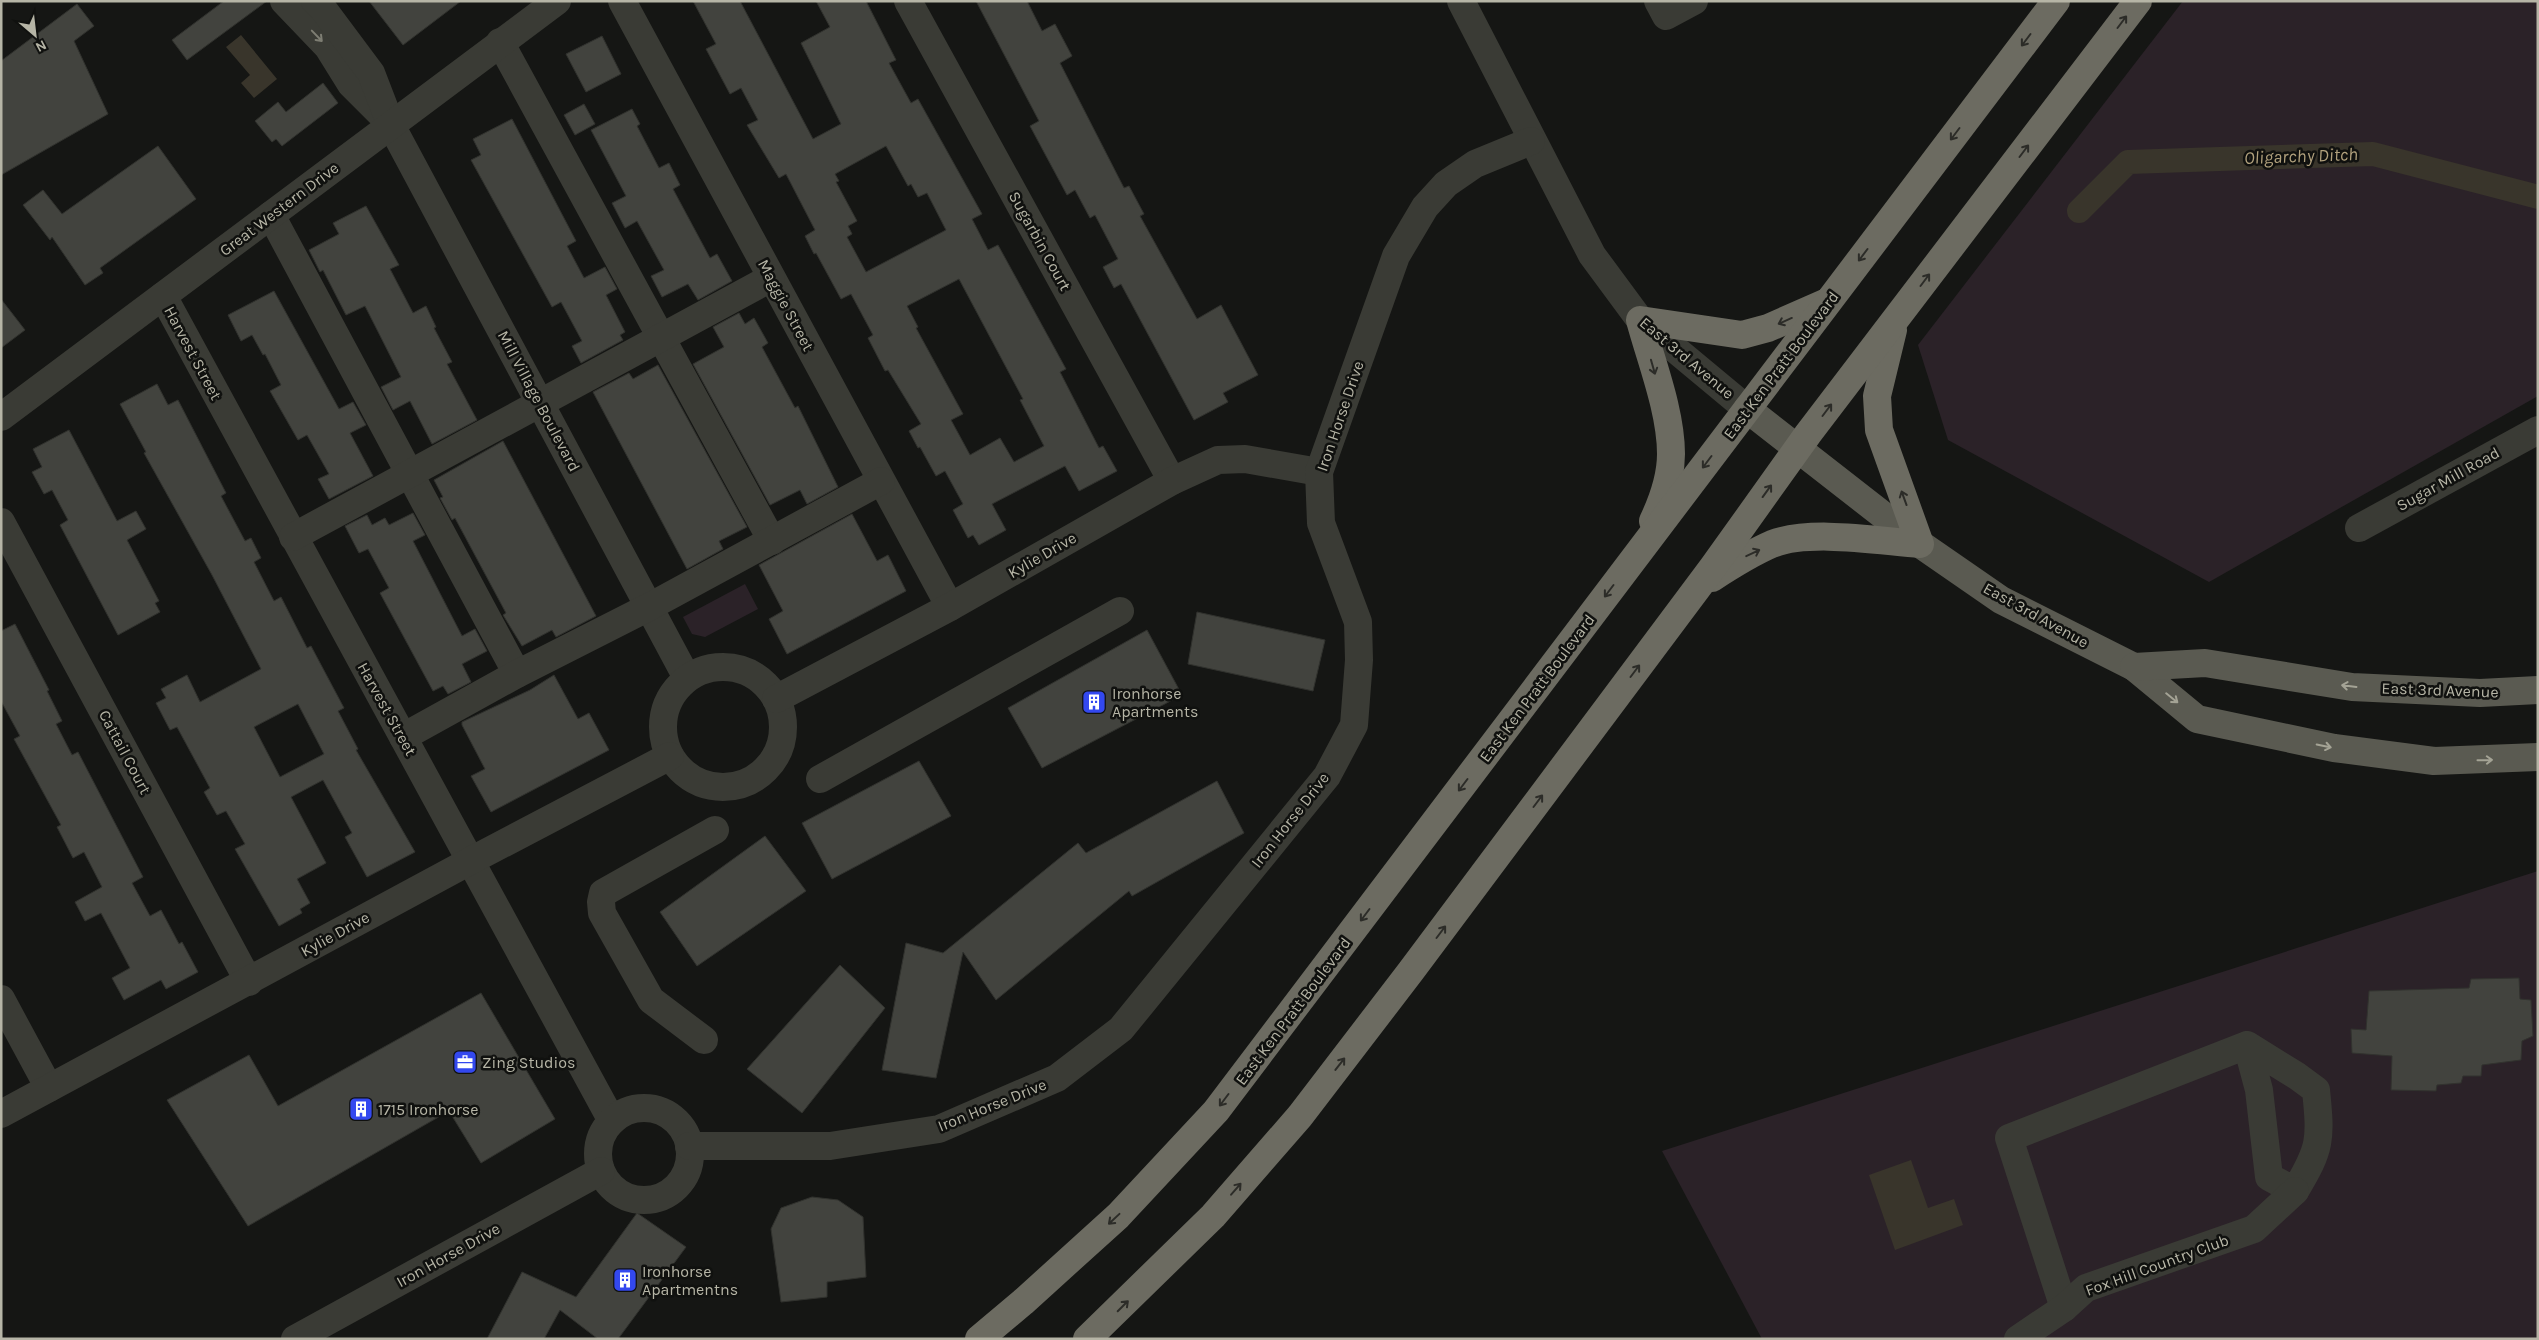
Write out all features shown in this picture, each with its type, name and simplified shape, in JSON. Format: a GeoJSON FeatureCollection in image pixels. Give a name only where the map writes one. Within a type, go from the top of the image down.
{"type":"FeatureCollection","features":[{"type":"Feature","properties":{"kind":"highway","name":"East Ken Pratt Boulevard"},"geometry":{"type":"LineString","coordinates":[[979,1339],[1024,1302],[1118,1216],[1216,1111],[2056,1]]}},
{"type":"Feature","properties":{"kind":"highway"},"geometry":{"type":"LineString","coordinates":[[1087,1339],[1213,1216],[1300,1116],[1411,971],[1896,318],[2138,1]]}},
{"type":"Feature","properties":{"kind":"highway"},"geometry":{"type":"LineString","coordinates":[[1642,548],[1661,503],[1671,455],[1664,407],[1640,320],[1742,335],[1768,328],[1829,301]]}},
{"type":"Feature","properties":{"kind":"highway"},"geometry":{"type":"LineString","coordinates":[[1697,588],[1744,558],[1774,543],[1812,538],[1920,544],[1879,430],[1877,396],[1896,318]]}},
{"type":"Feature","properties":{"kind":"main road","name":"East 3rd Avenue"},"geometry":{"type":"LineString","coordinates":[[1747,409],[1920,544],[2001,600],[2134,667],[2197,719],[2334,748],[2434,761],[2538,757]]}},
{"type":"Feature","properties":{"kind":"main road","name":"East 3rd Avenue"},"geometry":{"type":"LineString","coordinates":[[2134,667],[2206,663],[2352,687],[2480,693],[2538,690]]}},
{"type":"Feature","properties":{"kind":"street","name":"Mill Village Boulevard"},"geometry":{"type":"LineString","coordinates":[[284,1],[328,47],[351,84],[391,125]]}},
{"type":"Feature","properties":{"kind":"street","name":"Mill Village Boulevard"},"geometry":{"type":"LineString","coordinates":[[315,1],[324,10],[371,73],[391,125],[688,678]]}},
{"type":"Feature","properties":{"kind":"street","name":"Great Western Drive"},"geometry":{"type":"LineString","coordinates":[[1,417],[557,1]]}},
{"type":"Feature","properties":{"kind":"street","name":"Maggie Street"},"geometry":{"type":"LineString","coordinates":[[622,1],[950,607]]}},
{"type":"Feature","properties":{"kind":"street","name":"Sugarbin Court"},"geometry":{"type":"LineString","coordinates":[[908,1],[1172,481]]}},
{"type":"Feature","properties":{"kind":"street","name":"East 3rd Avenue"},"geometry":{"type":"LineString","coordinates":[[1462,1],[1531,141],[1592,255],[1640,320],[1747,409]]}},
{"type":"Feature","properties":{"kind":"street"},"geometry":{"type":"LineString","coordinates":[[1658,1],[1666,16],[1694,1]]}},
{"type":"Feature","properties":{"kind":"street"},"geometry":{"type":"LineString","coordinates":[[500,42],[772,541]]}},
{"type":"Feature","properties":{"kind":"street","name":"Iron Horse Drive"},"geometry":{"type":"LineString","coordinates":[[689,1146],[830,1146],[939,1129],[1057,1078],[1122,1029],[1327,776],[1354,725],[1358,622],[1321,523],[1319,472],[1396,256],[1425,207],[1446,184],[1475,164],[1531,141]]}},
{"type":"Feature","properties":{"kind":"street"},"geometry":{"type":"LineString","coordinates":[[271,215],[517,674]]}},
{"type":"Feature","properties":{"kind":"street"},"geometry":{"type":"LineString","coordinates":[[293,537],[771,278]]}},
{"type":"Feature","properties":{"kind":"street","name":"Harvest Street"},"geometry":{"type":"LineString","coordinates":[[163,296],[293,537],[472,860],[612,1121]]}},
{"type":"Feature","properties":{"kind":"street","name":"Sugar Mill Road"},"geometry":{"type":"LineString","coordinates":[[2359,528],[2538,430]]}},
{"type":"Feature","properties":{"kind":"street","name":"Kylie Drive"},"geometry":{"type":"LineString","coordinates":[[776,699],[950,607],[1172,481],[1218,460],[1245,459],[1319,472]]}},
{"type":"Feature","properties":{"kind":"street"},"geometry":{"type":"LineString","coordinates":[[403,737],[517,674],[649,607],[881,481]]}},
{"type":"Feature","properties":{"kind":"street","name":"Cattail Court"},"geometry":{"type":"LineString","coordinates":[[1,522],[249,982]]}},
{"type":"Feature","properties":{"kind":"street"},"geometry":{"type":"LineString","coordinates":[[820,779],[1120,611]]}},
{"type":"Feature","properties":{"kind":"street"},"geometry":{"type":"LineString","coordinates":[[712,667],[733,667],[753,674],[770,687],[776,699],[780,705],[784,730],[780,750],[768,768],[751,781],[732,787],[711,787],[691,779],[675,765],[670,756],[662,730],[665,709],[675,690],[688,678],[712,667]]}},
{"type":"Feature","properties":{"kind":"street","name":"Kylie Drive"},"geometry":{"type":"LineString","coordinates":[[1,1114],[249,982],[472,860],[670,756]]}},
{"type":"Feature","properties":{"kind":"street"},"geometry":{"type":"LineString","coordinates":[[704,1040],[651,1000],[602,912],[601,902],[603,893],[715,830]]}},
{"type":"Feature","properties":{"kind":"street"},"geometry":{"type":"LineString","coordinates":[[1,999],[50,1088]]}},
{"type":"Feature","properties":{"kind":"street"},"geometry":{"type":"LineString","coordinates":[[2064,1308],[2010,1138],[2247,1045],[2259,1090],[2269,1177],[2296,1191]]}},
{"type":"Feature","properties":{"kind":"street","name":"Fox Hill Country Club"},"geometry":{"type":"LineString","coordinates":[[2018,1339],[2064,1308],[2086,1288],[2254,1229],[2296,1191],[2314,1160],[2320,1131],[2316,1090],[2280,1064],[2247,1045]]}},
{"type":"Feature","properties":{"kind":"street"},"geometry":{"type":"LineString","coordinates":[[653,1109],[663,1112],[680,1126],[689,1146],[687,1171],[681,1182],[661,1197],[650,1200],[625,1197],[606,1182],[598,1160],[600,1139],[612,1121],[631,1110],[653,1109]]}},
{"type":"Feature","properties":{"kind":"street","name":"Iron Horse Drive"},"geometry":{"type":"LineString","coordinates":[[295,1339],[601,1171]]}},
{"type":"Feature","properties":{"kind":"shaded area"},"geometry":{"type":"Polygon","coordinates":[[[2183,1],[2538,1],[2538,396],[2209,582],[1948,440],[1918,345],[2183,1]]]}},
{"type":"Feature","properties":{"kind":"shaded area"},"geometry":{"type":"Polygon","coordinates":[[[241,35],[277,79],[254,98],[241,83],[250,75],[226,47],[241,35]]]}},
{"type":"Feature","properties":{"kind":"shaded area"},"geometry":{"type":"Polygon","coordinates":[[[745,584],[758,609],[705,637],[692,634],[683,617],[745,584]]]}},
{"type":"Feature","properties":{"kind":"shaded area"},"geometry":{"type":"Polygon","coordinates":[[[2538,871],[2538,1339],[1762,1339],[1662,1151],[2538,871]]]}},
{"type":"Feature","properties":{"kind":"shaded area"},"geometry":{"type":"Polygon","coordinates":[[[1911,1160],[1928,1208],[1954,1199],[1963,1225],[1895,1250],[1869,1175],[1911,1160]]]}},
{"type":"Feature","properties":{"kind":"building"},"geometry":{"type":"Polygon","coordinates":[[[224,1],[267,1],[187,60],[172,40],[224,1]]]}},
{"type":"Feature","properties":{"kind":"building"},"geometry":{"type":"Polygon","coordinates":[[[369,1],[461,1],[403,45],[369,1]]]}},
{"type":"Feature","properties":{"kind":"building"},"geometry":{"type":"Polygon","coordinates":[[[693,1],[740,1],[813,139],[841,124],[801,43],[830,27],[816,1],[866,1],[896,60],[889,63],[911,103],[918,99],[982,214],[972,219],[988,250],[998,245],[1066,369],[1060,372],[1099,448],[1103,446],[1117,471],[1079,491],[1065,466],[992,504],[1006,530],[979,545],[973,535],[968,538],[953,510],[963,504],[945,471],[936,476],[909,431],[921,424],[888,370],[885,371],[868,338],[873,335],[851,294],[841,299],[816,253],[814,254],[805,236],[815,230],[786,174],[779,178],[747,125],[758,120],[741,88],[730,94],[706,49],[716,44],[693,1]],[[886,146],[835,174],[839,181],[836,182],[857,221],[848,226],[852,234],[847,237],[866,272],[946,230],[927,193],[918,197],[911,184],[908,186],[886,146]],[[959,279],[907,306],[918,327],[916,328],[963,414],[951,420],[970,455],[1000,438],[1014,462],[1044,446],[1020,400],[1023,399],[959,279]]]}},
{"type":"Feature","properties":{"kind":"building"},"geometry":{"type":"Polygon","coordinates":[[[976,1],[1027,1],[1042,31],[1055,24],[1072,56],[1060,63],[1124,188],[1129,186],[1144,214],[1140,216],[1197,319],[1221,305],[1258,375],[1223,393],[1228,402],[1194,420],[1121,284],[1114,288],[1103,267],[1118,259],[1095,215],[1090,218],[1075,190],[1067,195],[1030,126],[1039,121],[976,1]]]}},
{"type":"Feature","properties":{"kind":"building"},"geometry":{"type":"Polygon","coordinates":[[[77,4],[94,26],[74,41],[108,114],[1,175],[1,61],[77,4]]]}},
{"type":"Feature","properties":{"kind":"building"},"geometry":{"type":"Polygon","coordinates":[[[602,36],[621,74],[586,92],[566,54],[602,36]]]}},
{"type":"Feature","properties":{"kind":"building"},"geometry":{"type":"Polygon","coordinates":[[[323,83],[338,103],[282,146],[276,139],[272,142],[255,121],[278,102],[286,112],[323,83]]]}},
{"type":"Feature","properties":{"kind":"building"},"geometry":{"type":"Polygon","coordinates":[[[584,104],[595,124],[575,135],[564,115],[584,104]]]}},
{"type":"Feature","properties":{"kind":"building"},"geometry":{"type":"Polygon","coordinates":[[[632,109],[640,124],[637,126],[659,168],[669,163],[680,185],[673,189],[710,258],[717,254],[732,281],[698,300],[688,284],[662,297],[651,276],[664,270],[637,221],[625,228],[612,203],[626,196],[591,130],[632,109]]]}},
{"type":"Feature","properties":{"kind":"building"},"geometry":{"type":"Polygon","coordinates":[[[512,119],[576,241],[567,246],[584,278],[605,267],[617,289],[606,295],[625,332],[620,335],[623,340],[581,363],[572,346],[582,341],[561,302],[552,307],[471,160],[481,155],[473,139],[512,119]]]}},
{"type":"Feature","properties":{"kind":"building"},"geometry":{"type":"Polygon","coordinates":[[[158,146],[196,199],[100,268],[103,273],[85,285],[52,237],[50,240],[23,205],[43,190],[62,214],[158,146]]]}},
{"type":"Feature","properties":{"kind":"building"},"geometry":{"type":"Polygon","coordinates":[[[366,206],[399,265],[390,269],[413,313],[426,306],[436,327],[434,328],[452,362],[447,364],[477,420],[432,444],[410,401],[393,410],[381,387],[401,377],[365,306],[346,315],[323,270],[320,272],[309,250],[339,234],[333,223],[366,206]]]}},
{"type":"Feature","properties":{"kind":"building"},"geometry":{"type":"Polygon","coordinates":[[[274,291],[339,409],[353,402],[366,425],[350,433],[373,476],[329,499],[318,479],[329,474],[307,435],[298,440],[270,391],[281,385],[265,354],[263,355],[252,335],[241,341],[228,315],[274,291]]]}},
{"type":"Feature","properties":{"kind":"building"},"geometry":{"type":"Polygon","coordinates":[[[1,299],[25,330],[1,348],[1,299]]]}},
{"type":"Feature","properties":{"kind":"building"},"geometry":{"type":"Polygon","coordinates":[[[739,313],[745,324],[754,318],[768,343],[762,347],[795,408],[798,406],[838,487],[807,504],[800,490],[770,505],[693,364],[724,347],[713,327],[739,313]]]}},
{"type":"Feature","properties":{"kind":"building"},"geometry":{"type":"Polygon","coordinates":[[[658,365],[747,527],[719,541],[723,549],[687,569],[593,392],[629,373],[633,379],[658,365]]]}},
{"type":"Feature","properties":{"kind":"building"},"geometry":{"type":"Polygon","coordinates":[[[157,384],[168,405],[178,400],[226,493],[221,496],[245,541],[251,538],[261,558],[254,562],[274,601],[281,597],[307,648],[311,646],[344,708],[338,711],[358,749],[356,750],[415,852],[367,877],[345,837],[352,833],[323,780],[291,797],[326,863],[297,879],[310,903],[300,909],[302,913],[279,926],[235,849],[245,844],[226,811],[217,815],[204,792],[210,788],[177,727],[170,730],[156,703],[166,698],[161,689],[187,675],[200,702],[261,669],[212,575],[144,453],[146,452],[120,404],[157,384]],[[298,704],[254,727],[280,777],[324,754],[298,704]]]}},
{"type":"Feature","properties":{"kind":"building"},"geometry":{"type":"Polygon","coordinates":[[[69,430],[117,521],[136,511],[146,529],[127,540],[159,601],[155,603],[160,612],[118,635],[60,525],[68,520],[52,490],[44,494],[32,472],[42,467],[33,449],[69,430]]]}},
{"type":"Feature","properties":{"kind":"building"},"geometry":{"type":"Polygon","coordinates":[[[503,441],[596,616],[556,637],[552,630],[522,646],[503,615],[506,613],[455,518],[452,520],[440,498],[443,497],[434,480],[503,441]]]}},
{"type":"Feature","properties":{"kind":"building"},"geometry":{"type":"Polygon","coordinates":[[[413,513],[425,535],[413,541],[462,636],[475,629],[487,651],[462,664],[471,682],[448,694],[443,686],[433,691],[380,593],[389,588],[368,549],[359,553],[345,526],[367,515],[372,525],[385,518],[389,525],[413,513]]]}},
{"type":"Feature","properties":{"kind":"building"},"geometry":{"type":"Polygon","coordinates":[[[852,514],[877,561],[888,555],[906,591],[787,654],[769,619],[783,611],[759,565],[852,514]]]}},
{"type":"Feature","properties":{"kind":"building","name":"Ironhorse Apartments"},"geometry":{"type":"Polygon","coordinates":[[[1197,612],[1325,640],[1313,691],[1188,664],[1197,612]]]}},
{"type":"Feature","properties":{"kind":"building"},"geometry":{"type":"Polygon","coordinates":[[[15,624],[49,690],[47,691],[62,721],[56,724],[72,755],[78,752],[143,877],[132,883],[150,916],[161,910],[179,944],[182,942],[198,972],[166,989],[161,980],[124,1000],[112,978],[130,968],[101,913],[85,921],[75,902],[102,887],[84,852],[73,858],[57,827],[61,825],[14,739],[20,736],[1,701],[1,631],[15,624]]]}},
{"type":"Feature","properties":{"kind":"building","name":"Ironhorse Apartments"},"geometry":{"type":"Polygon","coordinates":[[[1147,630],[1182,695],[1042,768],[1008,708],[1147,630]]]}},
{"type":"Feature","properties":{"kind":"building"},"geometry":{"type":"Polygon","coordinates":[[[554,675],[578,719],[589,713],[609,750],[491,812],[471,776],[485,769],[462,722],[530,690],[554,675]]]}},
{"type":"Feature","properties":{"kind":"building"},"geometry":{"type":"Polygon","coordinates":[[[919,761],[951,816],[832,879],[802,823],[919,761]]]}},
{"type":"Feature","properties":{"kind":"building"},"geometry":{"type":"Polygon","coordinates":[[[1217,781],[1244,833],[1132,896],[1129,891],[996,1000],[963,952],[936,1078],[882,1070],[906,943],[943,953],[1078,843],[1086,853],[1217,781]]]}},
{"type":"Feature","properties":{"kind":"building"},"geometry":{"type":"Polygon","coordinates":[[[765,836],[806,891],[697,966],[660,912],[765,836]]]}},
{"type":"Feature","properties":{"kind":"building"},"geometry":{"type":"Polygon","coordinates":[[[840,965],[885,1008],[802,1113],[747,1069],[840,965]]]}},
{"type":"Feature","properties":{"kind":"building"},"geometry":{"type":"Polygon","coordinates":[[[2519,978],[2520,999],[2531,1000],[2533,1036],[2522,1041],[2521,1060],[2482,1065],[2481,1076],[2463,1076],[2461,1083],[2437,1085],[2436,1091],[2391,1090],[2392,1056],[2352,1053],[2351,1029],[2366,1030],[2369,991],[2469,988],[2471,979],[2519,978]]]}},
{"type":"Feature","properties":{"kind":"building","name":"1715 Ironhorse"},"geometry":{"type":"Polygon","coordinates":[[[481,993],[555,1119],[481,1163],[449,1111],[248,1226],[167,1100],[249,1055],[278,1106],[481,993]]]}},
{"type":"Feature","properties":{"kind":"building"},"geometry":{"type":"Polygon","coordinates":[[[812,1197],[838,1200],[863,1217],[866,1277],[827,1282],[827,1297],[781,1302],[771,1229],[781,1208],[812,1197]]]}},
{"type":"Feature","properties":{"kind":"building","name":"Ironhorse Apartmentns"},"geometry":{"type":"Polygon","coordinates":[[[637,1213],[686,1247],[618,1339],[598,1339],[560,1310],[544,1339],[487,1339],[522,1272],[576,1297],[637,1213]]]}},
{"type":"Feature","properties":{"kind":"waterway","name":"Oligarchy Ditch"},"geometry":{"type":"LineString","coordinates":[[2079,211],[2128,162],[2373,154],[2538,197]]}},
{"type":"Feature","properties":{"kind":"place","name":"Ironhorse Apartments"},"geometry":{"type":"Point","coordinates":[1094,702]}},
{"type":"Feature","properties":{"kind":"place","name":"Zing Studios"},"geometry":{"type":"Point","coordinates":[465,1062]}},
{"type":"Feature","properties":{"kind":"place","name":"1715 Ironhorse"},"geometry":{"type":"Point","coordinates":[361,1109]}},
{"type":"Feature","properties":{"kind":"place","name":"Ironhorse Apartmentns"},"geometry":{"type":"Point","coordinates":[625,1280]}}]}
